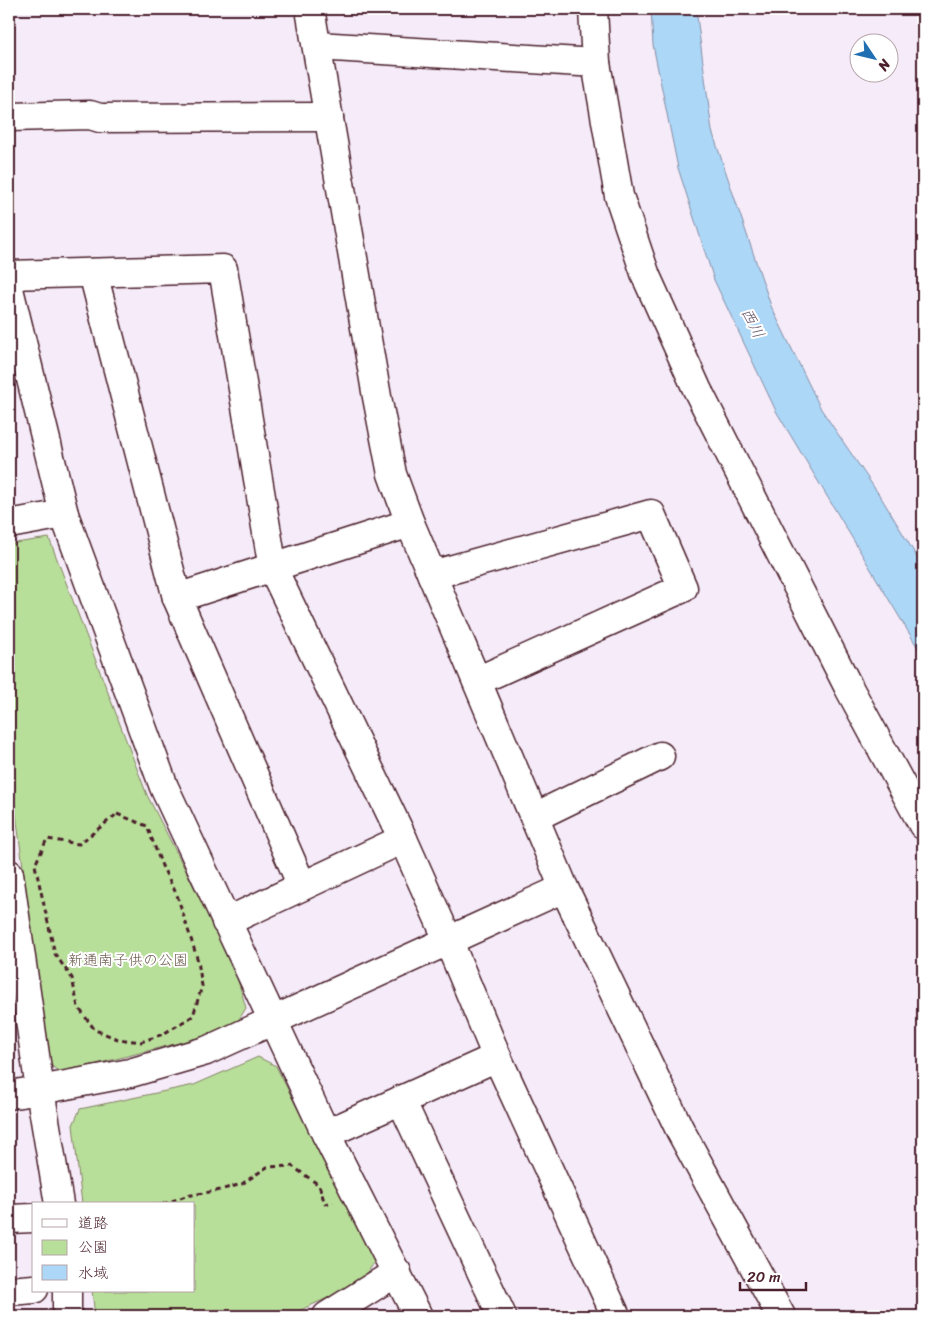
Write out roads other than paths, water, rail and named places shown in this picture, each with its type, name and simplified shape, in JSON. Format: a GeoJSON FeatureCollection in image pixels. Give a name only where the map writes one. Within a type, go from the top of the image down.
{"type":"FeatureCollection","features":[{"type":"Feature","properties":{"kind":"street"},"geometry":{"type":"LineString","coordinates":[[310,9],[376,397],[392,474],[410,523],[564,888],[680,1130],[781,1316]]}},
{"type":"Feature","properties":{"kind":"street"},"geometry":{"type":"LineString","coordinates":[[593,9],[596,63],[619,196],[646,276],[697,389],[849,688],[923,825]]}},
{"type":"Feature","properties":{"kind":"street"},"geometry":{"type":"LineString","coordinates":[[317,46],[596,63]]}},
{"type":"Feature","properties":{"kind":"street"},"geometry":{"type":"LineString","coordinates":[[9,117],[90,115],[100,118],[329,116]]}},
{"type":"Feature","properties":{"kind":"street"},"geometry":{"type":"LineString","coordinates":[[9,275],[223,268],[273,569],[403,839],[497,1056],[616,1316]]}},
{"type":"Feature","properties":{"kind":"street"},"geometry":{"type":"LineString","coordinates":[[93,273],[177,598],[302,886]]}},
{"type":"Feature","properties":{"kind":"street"},"geometry":{"type":"LineString","coordinates":[[9,289],[64,514],[164,787],[326,1134],[418,1316]]}},
{"type":"Feature","properties":{"kind":"street"},"geometry":{"type":"LineString","coordinates":[[9,524],[64,514]]}},
{"type":"Feature","properties":{"kind":"street"},"geometry":{"type":"LineString","coordinates":[[432,575],[651,514],[683,588],[477,680]]}},
{"type":"Feature","properties":{"kind":"street"},"geometry":{"type":"LineString","coordinates":[[177,598],[273,569],[410,523]]}},
{"type":"Feature","properties":{"kind":"street"},"geometry":{"type":"LineString","coordinates":[[535,817],[660,756]]}},
{"type":"Feature","properties":{"kind":"street"},"geometry":{"type":"LineString","coordinates":[[226,922],[403,839]]}},
{"type":"Feature","properties":{"kind":"street"},"geometry":{"type":"LineString","coordinates":[[9,874],[18,990],[40,1090],[59,1202]]}},
{"type":"Feature","properties":{"kind":"street"},"geometry":{"type":"LineString","coordinates":[[9,1095],[130,1073],[196,1054],[449,942],[564,888]]}},
{"type":"Feature","properties":{"kind":"street"},"geometry":{"type":"LineString","coordinates":[[326,1134],[497,1056]]}},
{"type":"Feature","properties":{"kind":"street"},"geometry":{"type":"LineString","coordinates":[[401,1100],[502,1316]]}},
{"type":"Feature","properties":{"kind":"street"},"geometry":{"type":"LineString","coordinates":[[9,1219],[32,1218]]}},
{"type":"Feature","properties":{"kind":"street"},"geometry":{"type":"LineString","coordinates":[[327,1316],[397,1272]]}},
{"type":"Feature","properties":{"kind":"street"},"geometry":{"type":"LineString","coordinates":[[9,1291],[32,1289]]}},
{"type":"Feature","properties":{"kind":"street"},"geometry":{"type":"LineString","coordinates":[[66,1292],[67,1316]]}},
{"type":"Feature","properties":{"kind":"water","name":"西川"},"geometry":{"type":"Polygon","coordinates":[[[651,9],[696,9],[712,131],[771,306],[821,409],[882,499],[923,567],[923,659],[776,411],[714,280],[678,168],[653,45],[651,9]]]}},
{"type":"Feature","properties":{"kind":"park label","name":"新通南子供の公園"},"geometry":{"type":"Point","coordinates":[128,960]}}]}
